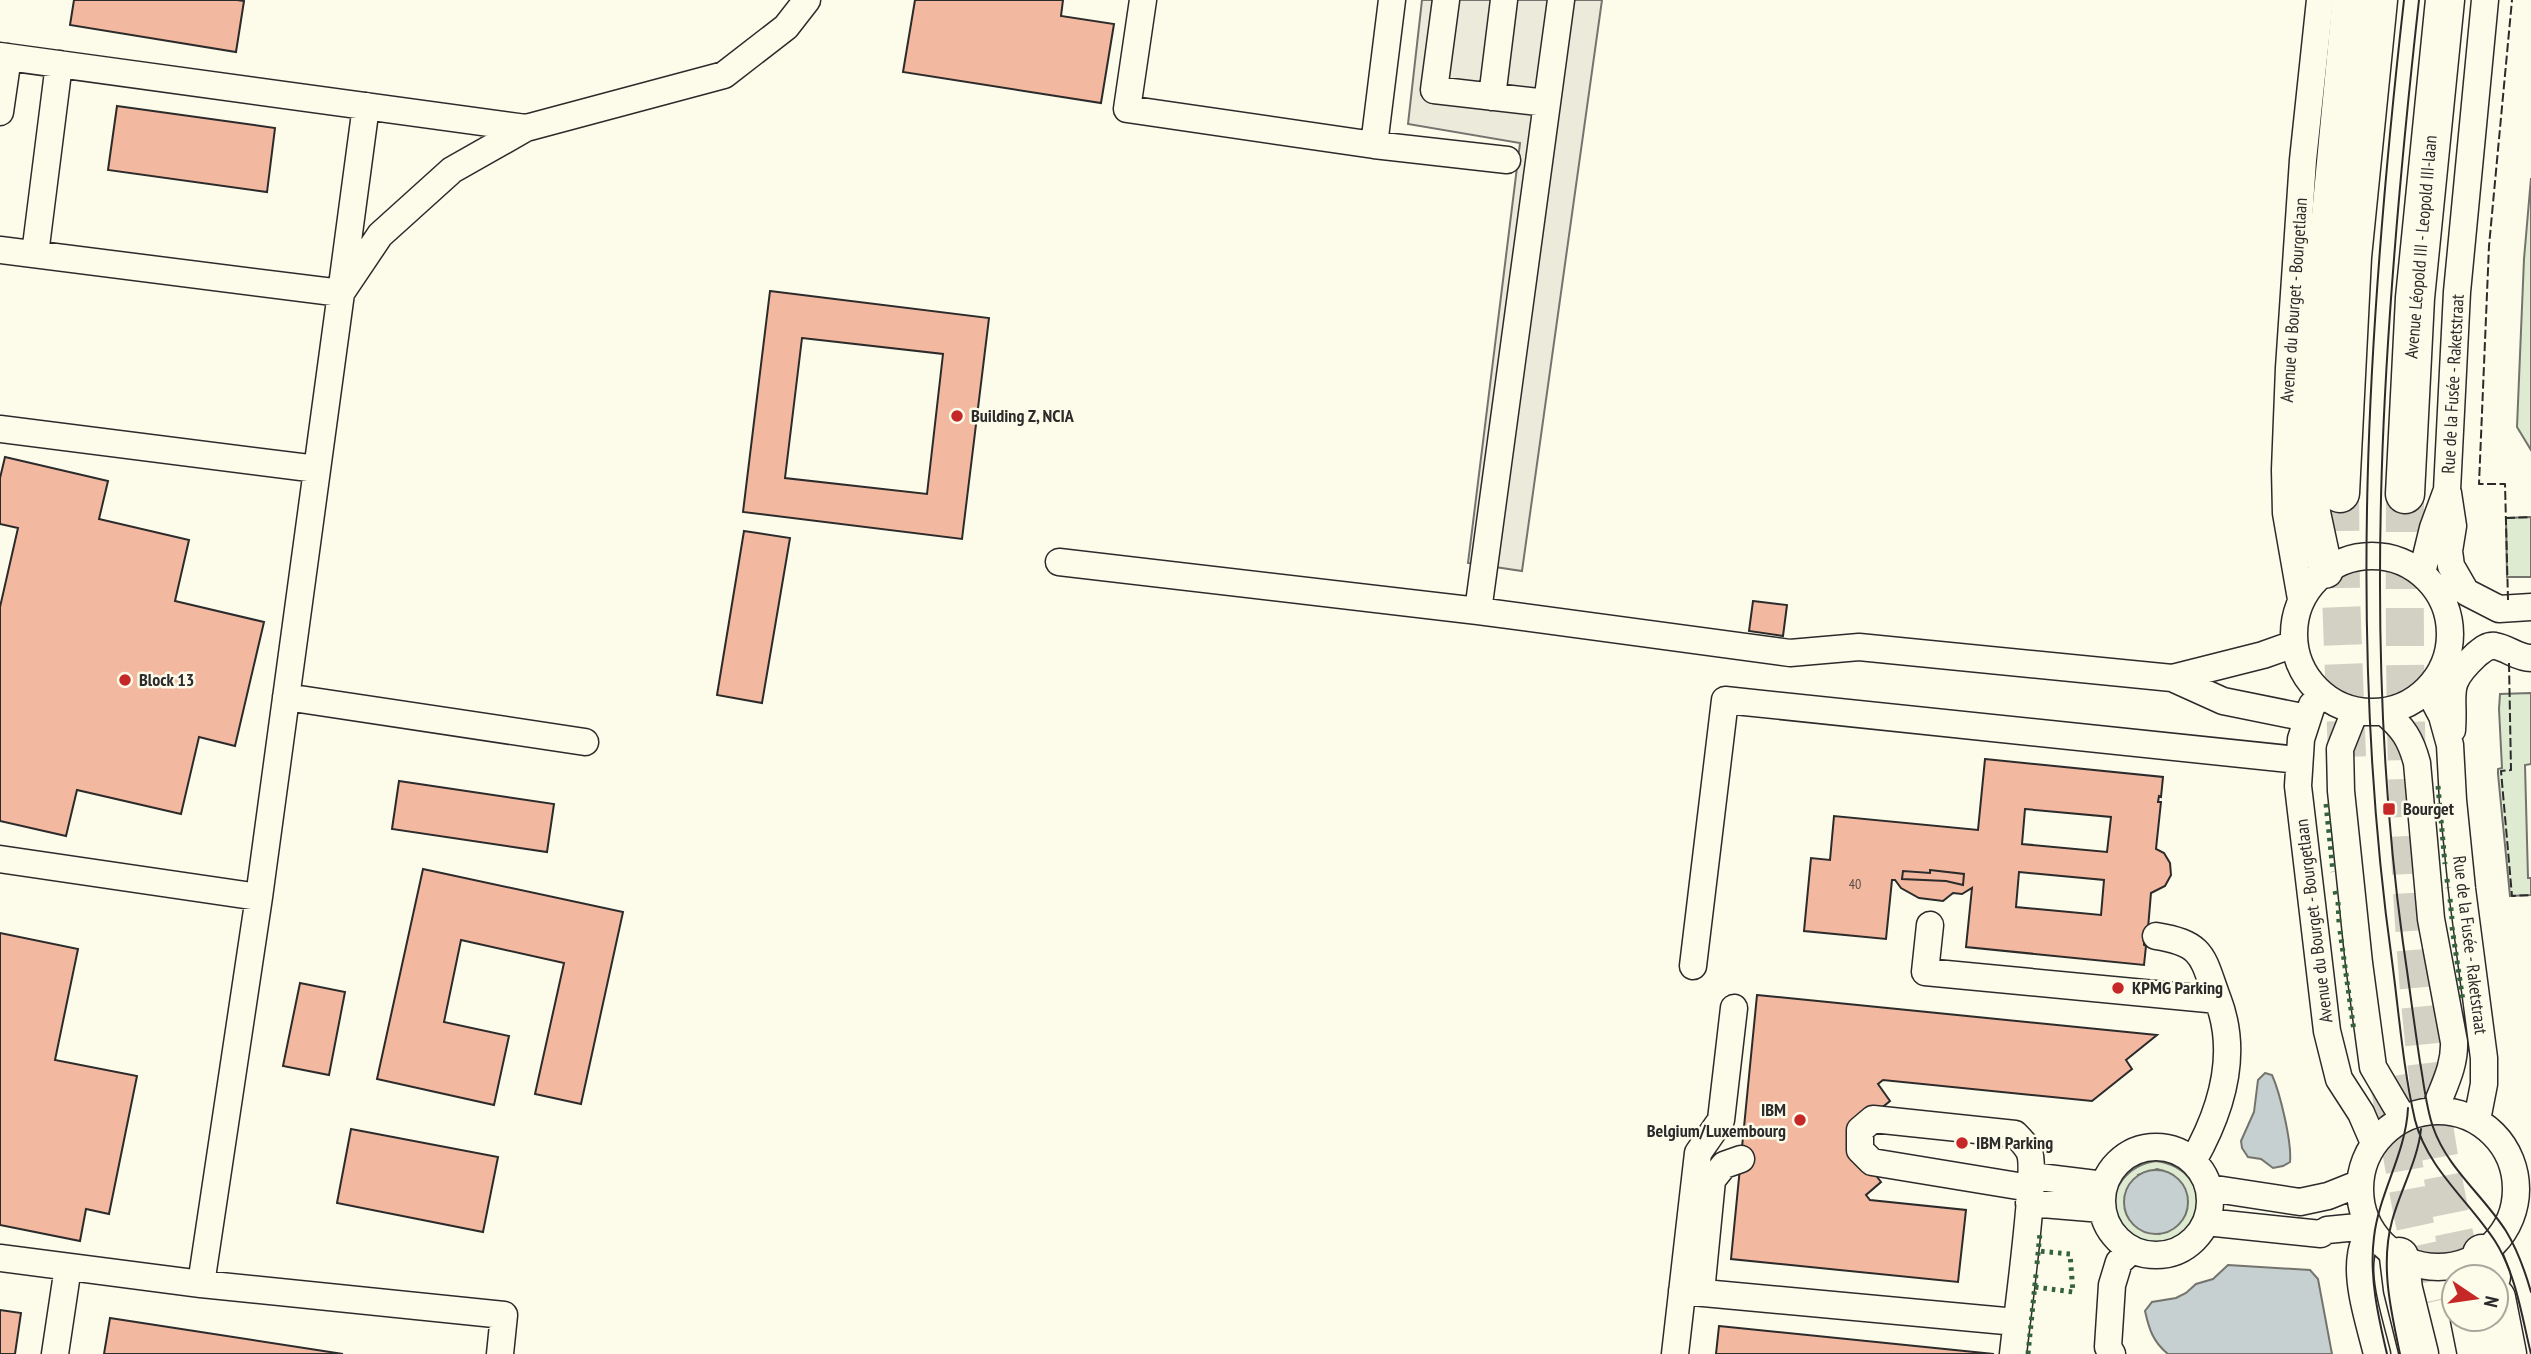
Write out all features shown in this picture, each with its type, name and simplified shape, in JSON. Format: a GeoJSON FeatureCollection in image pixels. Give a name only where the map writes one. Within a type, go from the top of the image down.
{"type":"FeatureCollection","features":[{"type":"Feature","properties":{"kind":"highway"},"geometry":{"type":"LineString","coordinates":[[2340,493],[2352,257],[2378,0]]}},
{"type":"Feature","properties":{"kind":"highway","name":"Avenue Léopold III - Leopold III-laan"},"geometry":{"type":"LineString","coordinates":[[2405,494],[2415,298],[2445,0]]}},
{"type":"Feature","properties":{"kind":"highway"},"geometry":{"type":"LineString","coordinates":[[2399,1257],[2401,1279],[2419,1354]]}},
{"type":"Feature","properties":{"kind":"highway"},"geometry":{"type":"LineString","coordinates":[[2432,1302],[2444,1354]]}},
{"type":"Feature","properties":{"kind":"highway"},"geometry":{"type":"LineString","coordinates":[[2473,1333],[2477,1354]]}},
{"type":"Feature","properties":{"kind":"highway"},"geometry":{"type":"LineString","coordinates":[[2503,1333],[2507,1354]]}},
{"type":"Feature","properties":{"kind":"main road"},"geometry":{"type":"LineString","coordinates":[[2326,570],[2311,487],[2313,378],[2348,0]]}},
{"type":"Feature","properties":{"kind":"street"},"geometry":{"type":"LineString","coordinates":[[341,293],[380,235],[452,170],[526,128],[724,75],[786,27],[807,0]]}},
{"type":"Feature","properties":{"kind":"street"},"geometry":{"type":"LineString","coordinates":[[1143,0],[1127,109],[1374,145],[1507,160]]}},
{"type":"Feature","properties":{"kind":"street"},"geometry":{"type":"LineString","coordinates":[[1374,145],[1392,0]]}},
{"type":"Feature","properties":{"kind":"street"},"geometry":{"type":"LineString","coordinates":[[1446,0],[1434,90],[1547,103]]}},
{"type":"Feature","properties":{"kind":"street"},"geometry":{"type":"LineString","coordinates":[[1492,96],[1504,0]]}},
{"type":"Feature","properties":{"kind":"street"},"geometry":{"type":"LineString","coordinates":[[1478,611],[1561,0]]}},
{"type":"Feature","properties":{"kind":"street","name":"Avenue du Bourget - Bourgetlaan"},"geometry":{"type":"LineString","coordinates":[[2301,599],[2286,513],[2285,470],[2302,174],[2320,0]]}},
{"type":"Feature","properties":{"kind":"street","name":"Rue de la Fusée - Raketstraat"},"geometry":{"type":"LineString","coordinates":[[2422,573],[2433,528],[2447,490],[2457,292],[2485,0]]}},
{"type":"Feature","properties":{"kind":"street"},"geometry":{"type":"LineString","coordinates":[[0,112],[4,57],[526,128]]}},
{"type":"Feature","properties":{"kind":"street"},"geometry":{"type":"LineString","coordinates":[[35,254],[59,64]]}},
{"type":"Feature","properties":{"kind":"street"},"geometry":{"type":"LineString","coordinates":[[201,1284],[258,897],[366,107]]}},
{"type":"Feature","properties":{"kind":"street"},"geometry":{"type":"LineString","coordinates":[[0,250],[341,293]]}},
{"type":"Feature","properties":{"kind":"street"},"geometry":{"type":"LineString","coordinates":[[0,429],[317,469]]}},
{"type":"Feature","properties":{"kind":"street"},"geometry":{"type":"LineString","coordinates":[[2447,490],[2453,526],[2449,551],[2451,566],[2466,592],[2499,609],[2531,607]]}},
{"type":"Feature","properties":{"kind":"street"},"geometry":{"type":"LineString","coordinates":[[2445,663],[2450,644],[2450,624],[2445,606],[2436,588],[2422,573],[2404,562],[2380,556],[2364,556],[2344,561],[2326,570],[2312,583],[2301,599],[2294,621],[2294,644],[2299,663],[2322,696],[2355,711],[2384,712],[2404,706],[2425,692],[2445,663],[2464,643],[2479,635],[2493,635],[2531,644]]}},
{"type":"Feature","properties":{"kind":"street"},"geometry":{"type":"LineString","coordinates":[[1059,562],[1478,611],[1790,653],[1859,647],[2172,678],[2223,701],[2307,718]]}},
{"type":"Feature","properties":{"kind":"street"},"geometry":{"type":"LineString","coordinates":[[2172,678],[2263,655],[2294,644]]}},
{"type":"Feature","properties":{"kind":"street"},"geometry":{"type":"LineString","coordinates":[[2451,745],[2451,696],[2461,670],[2487,646],[2500,647],[2531,659]]}},
{"type":"Feature","properties":{"kind":"street","name":"Rue de la Fusée - Raketstraat"},"geometry":{"type":"LineString","coordinates":[[2425,692],[2442,716],[2451,745],[2460,876],[2484,1058],[2484,1084],[2477,1119]]}},
{"type":"Feature","properties":{"kind":"street","name":"Avenue du Bourget - Bourgetlaan"},"geometry":{"type":"LineString","coordinates":[[2322,696],[2312,705],[2301,739],[2298,786],[2327,1031],[2339,1079],[2361,1114],[2374,1143]]}},
{"type":"Feature","properties":{"kind":"street"},"geometry":{"type":"LineString","coordinates":[[286,697],[585,742]]}},
{"type":"Feature","properties":{"kind":"street"},"geometry":{"type":"LineString","coordinates":[[1693,966],[1725,701],[2298,760]]}},
{"type":"Feature","properties":{"kind":"street"},"geometry":{"type":"LineString","coordinates":[[2355,711],[2340,749],[2341,791],[2359,963],[2373,1067],[2403,1118]]}},
{"type":"Feature","properties":{"kind":"street","name":"Rue de la Fusée - Raketstraat"},"geometry":{"type":"LineString","coordinates":[[2384,712],[2400,725],[2411,741],[2417,763],[2431,919],[2454,1042],[2455,1056],[2451,1071],[2435,1110]]}},
{"type":"Feature","properties":{"kind":"street"},"geometry":{"type":"LineString","coordinates":[[0,859],[258,897]]}},
{"type":"Feature","properties":{"kind":"street"},"geometry":{"type":"LineString","coordinates":[[1930,925],[1925,972],[2218,1000]]}},
{"type":"Feature","properties":{"kind":"street"},"geometry":{"type":"LineString","coordinates":[[2156,936],[2180,940],[2195,949],[2205,964],[2227,1030],[2224,1088],[2212,1123],[2193,1161]]}},
{"type":"Feature","properties":{"kind":"street"},"geometry":{"type":"LineString","coordinates":[[1691,1292],[1698,1153],[1721,1119],[1734,1008]]}},
{"type":"Feature","properties":{"kind":"street"},"geometry":{"type":"LineString","coordinates":[[2440,1266],[2410,1262],[2399,1257],[2374,1236],[2360,1201],[2358,1184],[2365,1158],[2389,1127],[2403,1118],[2435,1110],[2477,1119],[2497,1137],[2507,1153],[2523,1213],[2508,1225],[2496,1241],[2488,1263]]}},
{"type":"Feature","properties":{"kind":"street"},"geometry":{"type":"LineString","coordinates":[[2013,1354],[2030,1189],[2030,1152],[2015,1134],[1873,1119],[1860,1130],[1860,1150],[1872,1162],[2030,1189],[2104,1197]]}},
{"type":"Feature","properties":{"kind":"street"},"geometry":{"type":"LineString","coordinates":[[2153,1147],[2183,1153],[2193,1161],[2209,1188],[2210,1205],[2206,1222],[2197,1237],[2183,1248],[2167,1254],[2149,1255],[2132,1250],[2115,1236],[2107,1223],[2104,1197],[2111,1170],[2123,1158],[2137,1150],[2153,1147]]}},
{"type":"Feature","properties":{"kind":"street"},"geometry":{"type":"LineString","coordinates":[[1675,1354],[1691,1292],[1712,1180],[1724,1165],[1741,1159]]}},
{"type":"Feature","properties":{"kind":"street"},"geometry":{"type":"LineString","coordinates":[[2209,1188],[2300,1202],[2328,1196],[2358,1184]]}},
{"type":"Feature","properties":{"kind":"street"},"geometry":{"type":"LineString","coordinates":[[2206,1222],[2321,1234],[2340,1246],[2361,1274]]}},
{"type":"Feature","properties":{"kind":"street"},"geometry":{"type":"LineString","coordinates":[[2321,1234],[2328,1230],[2369,1227]]}},
{"type":"Feature","properties":{"kind":"street"},"geometry":{"type":"LineString","coordinates":[[2369,1227],[2361,1255],[2361,1274],[2365,1305],[2377,1354]]}},
{"type":"Feature","properties":{"kind":"street"},"geometry":{"type":"LineString","coordinates":[[2103,1352],[2112,1285],[2119,1262],[2132,1250]]}},
{"type":"Feature","properties":{"kind":"street"},"geometry":{"type":"LineString","coordinates":[[0,1258],[201,1284],[505,1315],[500,1354]]}},
{"type":"Feature","properties":{"kind":"street"},"geometry":{"type":"LineString","coordinates":[[55,1354],[68,1267]]}},
{"type":"Feature","properties":{"kind":"street"},"geometry":{"type":"LineString","coordinates":[[1691,1292],[2016,1322]]}},
{"type":"Feature","properties":{"kind":"green space"},"geometry":{"type":"Polygon","coordinates":[[[2531,178],[2531,450],[2517,427],[2524,259],[2531,178]]]}},
{"type":"Feature","properties":{"kind":"green space"},"geometry":{"type":"Polygon","coordinates":[[[2531,517],[2531,577],[2507,577],[2506,518],[2531,517]]]}},
{"type":"Feature","properties":{"kind":"green space"},"geometry":{"type":"Polygon","coordinates":[[[2531,693],[2531,764],[2525,765],[2528,878],[2531,878],[2531,895],[2510,896],[2498,774],[2498,769],[2502,768],[2500,694],[2531,693]]]}},
{"type":"Feature","properties":{"kind":"green space"},"geometry":{"type":"Polygon","coordinates":[[[2156,1161],[2178,1168],[2191,1181],[2197,1196],[2196,1212],[2190,1227],[2178,1239],[2163,1244],[2144,1242],[2132,1235],[2117,1217],[2115,1197],[2118,1188],[2129,1173],[2146,1163],[2156,1161]],[[2157,1169],[2138,1175],[2159,1234],[2180,1220],[2187,1201],[2179,1181],[2157,1169]]]}},
{"type":"Feature","properties":{"kind":"shaded area"},"geometry":{"type":"Polygon","coordinates":[[[1422,0],[1602,0],[1522,571],[1468,563],[1520,143],[1408,124],[1422,0]]]}},
{"type":"Feature","properties":{"kind":"shaded area"},"geometry":{"type":"Polygon","coordinates":[[[2265,1073],[2272,1075],[2278,1093],[2290,1153],[2290,1162],[2273,1168],[2261,1159],[2248,1157],[2241,1141],[2254,1112],[2258,1080],[2265,1073]]]}},
{"type":"Feature","properties":{"kind":"shaded area"},"geometry":{"type":"Polygon","coordinates":[[[2156,1170],[2179,1179],[2188,1202],[2179,1225],[2156,1234],[2133,1225],[2124,1202],[2133,1179],[2156,1170]]]}},
{"type":"Feature","properties":{"kind":"shaded area"},"geometry":{"type":"Polygon","coordinates":[[[2228,1265],[2310,1270],[2318,1279],[2332,1354],[2168,1354],[2152,1335],[2145,1311],[2152,1302],[2176,1298],[2196,1284],[2213,1279],[2228,1265]]]}},
{"type":"Feature","properties":{"kind":"building"},"geometry":{"type":"Polygon","coordinates":[[[74,0],[244,1],[236,52],[70,25],[74,0]]]}},
{"type":"Feature","properties":{"kind":"building"},"geometry":{"type":"Polygon","coordinates":[[[915,0],[1063,0],[1061,16],[1114,24],[1101,103],[903,72],[915,0]]]}},
{"type":"Feature","properties":{"kind":"building"},"geometry":{"type":"Polygon","coordinates":[[[117,106],[275,128],[267,192],[108,170],[117,106]]]}},
{"type":"Feature","properties":{"kind":"building","name":"Building Z, NCIA"},"geometry":{"type":"Polygon","coordinates":[[[770,291],[989,318],[962,539],[743,512],[770,291]],[[802,338],[785,478],[927,494],[943,354],[802,338]]]}},
{"type":"Feature","properties":{"kind":"building","name":"Block 13"},"geometry":{"type":"Polygon","coordinates":[[[5,457],[108,481],[99,519],[189,540],[175,601],[264,622],[235,746],[199,737],[181,814],[77,790],[66,836],[0,821],[0,607],[18,528],[0,524],[0,478],[5,457]]]}},
{"type":"Feature","properties":{"kind":"building"},"geometry":{"type":"Polygon","coordinates":[[[744,531],[790,538],[762,703],[717,695],[744,531]]]}},
{"type":"Feature","properties":{"kind":"building"},"geometry":{"type":"Polygon","coordinates":[[[1753,601],[1787,605],[1783,636],[1749,631],[1753,601]]]}},
{"type":"Feature","properties":{"kind":"building"},"geometry":{"type":"Polygon","coordinates":[[[1985,759],[2163,777],[2158,802],[2161,802],[2156,849],[2164,853],[2170,863],[2171,875],[2165,886],[2151,893],[2147,940],[2144,940],[2144,965],[1966,947],[1972,888],[1962,894],[1953,893],[1943,901],[1919,898],[1901,888],[1895,880],[1892,880],[1886,939],[1804,931],[1811,858],[1830,860],[1834,816],[1978,830],[1985,759]],[[2025,809],[2022,844],[2107,852],[2111,817],[2025,809]],[[1930,870],[1930,873],[1903,871],[1902,879],[1946,881],[1963,885],[1964,874],[1930,870]],[[2019,872],[2016,907],[2101,915],[2104,880],[2019,872]]]}},
{"type":"Feature","properties":{"kind":"building"},"geometry":{"type":"Polygon","coordinates":[[[399,781],[554,804],[547,852],[392,829],[399,781]]]}},
{"type":"Feature","properties":{"kind":"building"},"geometry":{"type":"Polygon","coordinates":[[[423,869],[623,912],[581,1104],[535,1094],[564,963],[461,940],[444,1022],[509,1036],[494,1105],[377,1079],[423,869]]]}},
{"type":"Feature","properties":{"kind":"building"},"geometry":{"type":"Polygon","coordinates":[[[1930,870],[1964,874],[1963,885],[1946,881],[1902,879],[1903,871],[1930,873],[1930,870]]]}},
{"type":"Feature","properties":{"kind":"building"},"geometry":{"type":"Polygon","coordinates":[[[0,933],[78,949],[55,1060],[137,1076],[109,1214],[86,1209],[80,1241],[0,1225],[0,933]]]}},
{"type":"Feature","properties":{"kind":"building"},"geometry":{"type":"Polygon","coordinates":[[[300,983],[345,992],[329,1075],[283,1066],[300,983]]]}},
{"type":"Feature","properties":{"kind":"building"},"geometry":{"type":"Polygon","coordinates":[[[1757,995],[2157,1035],[2126,1060],[2132,1069],[2092,1101],[1883,1080],[1878,1084],[1890,1101],[1852,1132],[1851,1143],[1881,1182],[1866,1195],[1870,1200],[1966,1210],[1958,1282],[1731,1259],[1757,995]]]}},
{"type":"Feature","properties":{"kind":"building"},"geometry":{"type":"Polygon","coordinates":[[[351,1129],[498,1157],[483,1232],[337,1203],[351,1129]]]}},
{"type":"Feature","properties":{"kind":"building"},"geometry":{"type":"Polygon","coordinates":[[[0,1310],[21,1313],[15,1354],[0,1354],[0,1310]]]}},
{"type":"Feature","properties":{"kind":"building"},"geometry":{"type":"Polygon","coordinates":[[[110,1318],[343,1354],[104,1354],[110,1318]]]}},
{"type":"Feature","properties":{"kind":"building"},"geometry":{"type":"Polygon","coordinates":[[[1719,1326],[1994,1354],[1716,1354],[1719,1326]]]}},
{"type":"Feature","properties":{"kind":"tunnel"},"geometry":{"type":"LineString","coordinates":[[2340,493],[2347,757]]}},
{"type":"Feature","properties":{"kind":"tunnel"},"geometry":{"type":"LineString","coordinates":[[2405,494],[2406,725],[2416,956],[2435,1131],[2460,1263]]}},
{"type":"Feature","properties":{"kind":"tunnel"},"geometry":{"type":"LineString","coordinates":[[2388,1077],[2412,1211],[2432,1302]]}},
{"type":"Feature","properties":{"kind":"tram line"},"geometry":{"type":"LineString","coordinates":[[2404,0],[2381,240],[2368,480],[2370,721],[2378,841],[2407,1081],[2415,1120],[2429,1154],[2485,1226],[2502,1254],[2518,1296],[2531,1354]]}},
{"type":"Feature","properties":{"kind":"tram line"},"geometry":{"type":"LineString","coordinates":[[2419,0],[2396,235],[2382,472],[2382,708],[2390,825],[2403,943],[2431,1119],[2447,1155],[2506,1231],[2531,1292]]}},
{"type":"Feature","properties":{"kind":"tram line"},"geometry":{"type":"LineString","coordinates":[[2387,1354],[2374,1281],[2374,1237],[2381,1205],[2403,1141],[2408,1108]]}},
{"type":"Feature","properties":{"kind":"tram line"},"geometry":{"type":"LineString","coordinates":[[2400,1354],[2388,1288],[2387,1254],[2392,1221],[2416,1152],[2421,1129]]}},
{"type":"Feature","properties":{"kind":"hedge"},"geometry":{"type":"LineString","coordinates":[[2438,786],[2445,864]]}},
{"type":"Feature","properties":{"kind":"hedge"},"geometry":{"type":"LineString","coordinates":[[2326,804],[2333,872]]}},
{"type":"Feature","properties":{"kind":"hedge"},"geometry":{"type":"LineString","coordinates":[[2447,879],[2448,888]]}},
{"type":"Feature","properties":{"kind":"hedge"},"geometry":{"type":"LineString","coordinates":[[2335,891],[2336,896]]}},
{"type":"Feature","properties":{"kind":"hedge"},"geometry":{"type":"LineString","coordinates":[[2450,899],[2452,919]]}},
{"type":"Feature","properties":{"kind":"hedge"},"geometry":{"type":"LineString","coordinates":[[2338,902],[2339,923]]}},
{"type":"Feature","properties":{"kind":"hedge"},"geometry":{"type":"LineString","coordinates":[[2452,927],[2463,1001]]}},
{"type":"Feature","properties":{"kind":"hedge"},"geometry":{"type":"LineString","coordinates":[[2340,931],[2354,1031]]}},
{"type":"Feature","properties":{"kind":"hedge"},"geometry":{"type":"LineString","coordinates":[[2037,1264],[2040,1233]]}},
{"type":"Feature","properties":{"kind":"hedge"},"geometry":{"type":"LineString","coordinates":[[2035,1287],[2073,1292],[2070,1254],[2038,1251]]}},
{"type":"Feature","properties":{"kind":"hedge"},"geometry":{"type":"LineString","coordinates":[[2028,1354],[2036,1274]]}},
{"type":"Feature","properties":{"kind":"fence"},"geometry":{"type":"LineString","coordinates":[[2508,600],[2505,484],[2479,484],[2489,246],[2512,0]]}},
{"type":"Feature","properties":{"kind":"fence"},"geometry":{"type":"LineString","coordinates":[[2506,518],[2531,517]]}},
{"type":"Feature","properties":{"kind":"fence"},"geometry":{"type":"LineString","coordinates":[[2509,663],[2511,770],[2501,771],[2512,896],[2531,895]]}},
{"type":"Feature","properties":{"kind":"place","name":"Building Z, NCIA"},"geometry":{"type":"Point","coordinates":[957,416]}},
{"type":"Feature","properties":{"kind":"place","name":"Block 13"},"geometry":{"type":"Point","coordinates":[125,680]}},
{"type":"Feature","properties":{"kind":"place","name":"Bourget"},"geometry":{"type":"Point","coordinates":[2389,809]}},
{"type":"Feature","properties":{"kind":"place","name":"KPMG Parking"},"geometry":{"type":"Point","coordinates":[2118,988]}},
{"type":"Feature","properties":{"kind":"place","name":"IBM Belgium/Luxembourg"},"geometry":{"type":"Point","coordinates":[1800,1120]}},
{"type":"Feature","properties":{"kind":"place","name":"IBM Parking"},"geometry":{"type":"Point","coordinates":[1962,1143]}}]}
